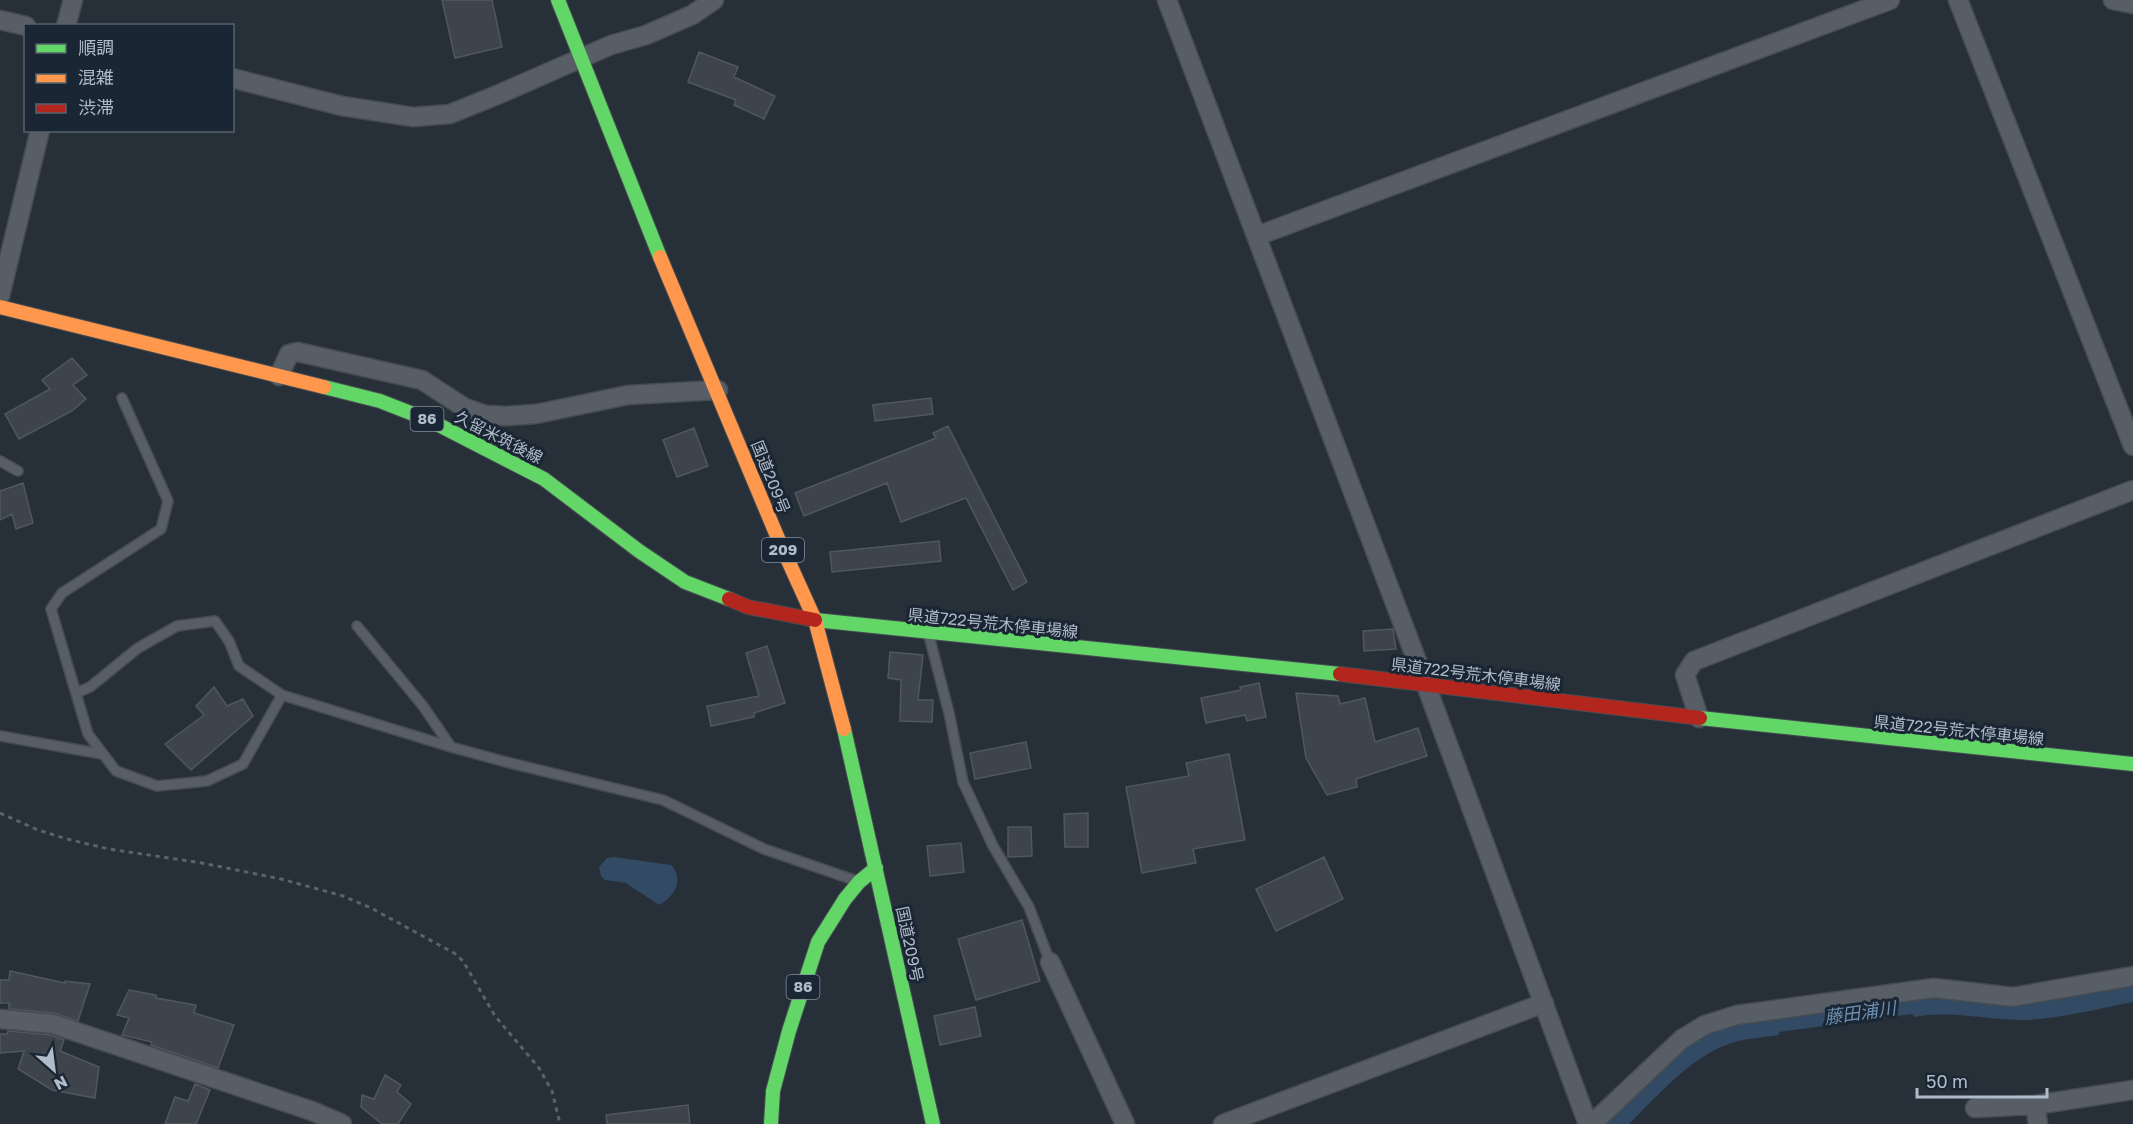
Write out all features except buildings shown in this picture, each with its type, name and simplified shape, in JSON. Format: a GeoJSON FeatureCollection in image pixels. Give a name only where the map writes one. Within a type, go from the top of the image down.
{"type":"FeatureCollection","features":[{"type":"Feature","properties":{"kind":"main road","name":"国道209号"},"geometry":{"type":"LineString","coordinates":[[558,0],[636,200],[718,390],[777,536],[815,620],[850,752],[933,1124]]}},
{"type":"Feature","properties":{"kind":"main road","name":"久留米筑後線"},"geometry":{"type":"LineString","coordinates":[[0,307],[380,401],[430,421],[544,479],[639,551],[686,582],[748,607],[815,620]]}},
{"type":"Feature","properties":{"kind":"main road","name":"県道722号荒木停車場線"},"geometry":{"type":"LineString","coordinates":[[815,620],[1352,675],[1699,718],[2133,764]]}},
{"type":"Feature","properties":{"kind":"main road","name":"86"},"geometry":{"type":"LineString","coordinates":[[771,1124],[773,1091],[789,1031],[818,942],[845,899],[859,882],[876,868]]}},
{"type":"Feature","properties":{"kind":"street"},"geometry":{"type":"LineString","coordinates":[[67,24],[73,0]]}},
{"type":"Feature","properties":{"kind":"street"},"geometry":{"type":"LineString","coordinates":[[234,79],[342,106],[413,117],[450,114],[581,58],[692,15],[714,0]]}},
{"type":"Feature","properties":{"kind":"street"},"geometry":{"type":"LineString","coordinates":[[1167,0],[1590,1124],[1682,1039],[1705,1025],[1737,1015],[1934,988],[2013,997],[2133,976]]}},
{"type":"Feature","properties":{"kind":"street"},"geometry":{"type":"LineString","coordinates":[[1257,236],[1890,0]]}},
{"type":"Feature","properties":{"kind":"street"},"geometry":{"type":"LineString","coordinates":[[1958,0],[2133,446]]}},
{"type":"Feature","properties":{"kind":"street"},"geometry":{"type":"LineString","coordinates":[[2113,0],[2133,4]]}},
{"type":"Feature","properties":{"kind":"street"},"geometry":{"type":"LineString","coordinates":[[0,20],[24,26]]}},
{"type":"Feature","properties":{"kind":"street"},"geometry":{"type":"LineString","coordinates":[[0,296],[40,132]]}},
{"type":"Feature","properties":{"kind":"street"},"geometry":{"type":"LineString","coordinates":[[279,376],[289,354],[298,352],[422,380],[465,408],[486,414],[506,416],[536,414],[628,395],[683,390],[718,390]]}},
{"type":"Feature","properties":{"kind":"street"},"geometry":{"type":"LineString","coordinates":[[1699,718],[1685,675],[1694,661],[2133,490]]}},
{"type":"Feature","properties":{"kind":"street"},"geometry":{"type":"LineString","coordinates":[[1050,962],[1125,1124]]}},
{"type":"Feature","properties":{"kind":"street"},"geometry":{"type":"LineString","coordinates":[[1223,1124],[1544,1003]]}},
{"type":"Feature","properties":{"kind":"street"},"geometry":{"type":"LineString","coordinates":[[0,1019],[53,1024],[312,1111],[342,1124]]}},
{"type":"Feature","properties":{"kind":"street"},"geometry":{"type":"LineString","coordinates":[[1975,1108],[2035,1105],[2133,1090]]}},
{"type":"Feature","properties":{"kind":"street"},"geometry":{"type":"LineString","coordinates":[[2035,1105],[2038,1124]]}},
{"type":"Feature","properties":{"kind":"lane"},"geometry":{"type":"LineString","coordinates":[[122,398],[168,501],[161,529],[62,593],[51,609],[88,734],[116,771],[157,786],[207,782],[243,764],[282,695]]}},
{"type":"Feature","properties":{"kind":"lane"},"geometry":{"type":"LineString","coordinates":[[0,461],[18,471]]}},
{"type":"Feature","properties":{"kind":"lane"},"geometry":{"type":"LineString","coordinates":[[76,693],[90,687],[138,648],[177,626],[215,621],[230,641],[239,666],[282,695],[451,747],[663,800],[764,849],[859,882]]}},
{"type":"Feature","properties":{"kind":"lane"},"geometry":{"type":"LineString","coordinates":[[357,626],[423,706],[451,747]]}},
{"type":"Feature","properties":{"kind":"lane"},"geometry":{"type":"LineString","coordinates":[[928,632],[949,713],[963,783],[993,846],[1029,907],[1050,962]]}},
{"type":"Feature","properties":{"kind":"lane"},"geometry":{"type":"LineString","coordinates":[[0,736],[102,754]]}},
{"type":"Feature","properties":{"kind":"path"},"geometry":{"type":"LineString","coordinates":[[0,813],[38,830],[67,839],[109,849],[202,863],[281,879],[343,896],[371,908],[454,953],[463,961],[495,1016],[539,1068],[552,1091],[560,1124]]}},
{"type":"Feature","properties":{"kind":"water"},"geometry":{"type":"Polygon","coordinates":[[[607,858],[671,865],[677,876],[676,888],[669,898],[659,905],[626,883],[605,880],[601,876],[599,867],[607,858]]]}},
{"type":"Feature","properties":{"kind":"water","name":"藤田浦川"},"geometry":{"type":"Polygon","coordinates":[[[2133,983],[2133,1002],[2064,1016],[2009,1020],[1955,1015],[1915,1017],[1912,1014],[1779,1032],[1779,1035],[1738,1041],[1692,1064],[1629,1124],[1603,1124],[1685,1046],[1704,1034],[1737,1022],[1935,996],[2133,983]]]}},
{"type":"Feature","properties":{"kind":"traffic: fast"},"geometry":{"type":"LineString","coordinates":[[558,0],[660,257]]}},
{"type":"Feature","properties":{"kind":"traffic: fast"},"geometry":{"type":"LineString","coordinates":[[324,387],[380,401],[431,421],[544,479],[639,551],[685,582],[729,599]]}},
{"type":"Feature","properties":{"kind":"traffic: fast"},"geometry":{"type":"LineString","coordinates":[[815,620],[1340,674]]}},
{"type":"Feature","properties":{"kind":"traffic: fast"},"geometry":{"type":"LineString","coordinates":[[1700,718],[2133,764]]}},
{"type":"Feature","properties":{"kind":"traffic: fast"},"geometry":{"type":"LineString","coordinates":[[844,729],[933,1124]]}},
{"type":"Feature","properties":{"kind":"traffic: fast"},"geometry":{"type":"LineString","coordinates":[[771,1124],[773,1091],[789,1031],[818,942],[845,899],[859,882],[876,868]]}},
{"type":"Feature","properties":{"kind":"traffic: slow"},"geometry":{"type":"LineString","coordinates":[[660,257],[777,536],[815,620],[844,729]]}},
{"type":"Feature","properties":{"kind":"traffic: slow"},"geometry":{"type":"LineString","coordinates":[[0,307],[324,387]]}},
{"type":"Feature","properties":{"kind":"traffic: jam"},"geometry":{"type":"LineString","coordinates":[[729,599],[748,607],[815,620]]}},
{"type":"Feature","properties":{"kind":"traffic: jam"},"geometry":{"type":"LineString","coordinates":[[1340,674],[1700,718]]}}]}
